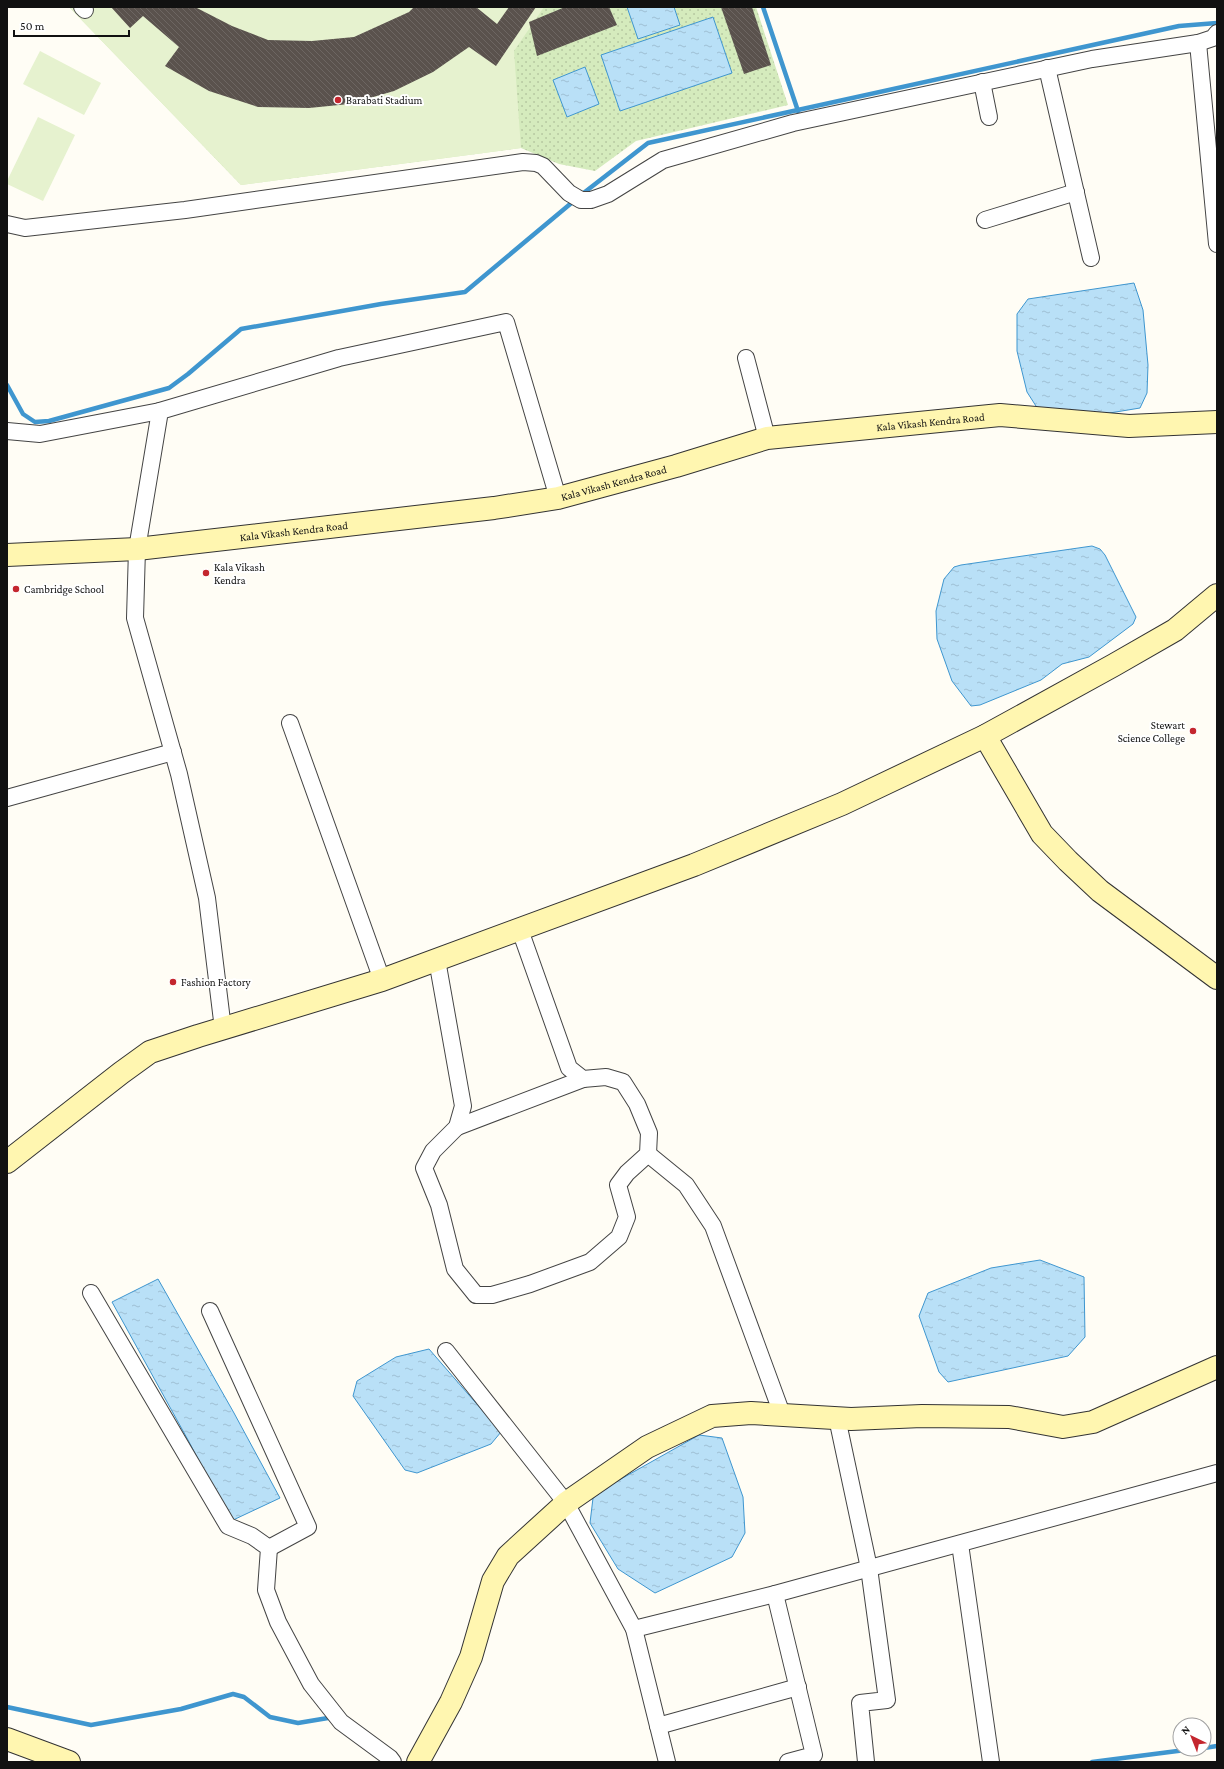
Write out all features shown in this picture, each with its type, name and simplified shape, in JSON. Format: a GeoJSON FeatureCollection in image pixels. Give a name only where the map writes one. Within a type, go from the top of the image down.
{"type":"FeatureCollection","features":[{"type":"Feature","properties":{"kind":"street"},"geometry":{"type":"LineString","coordinates":[[7,224],[25,228],[185,210],[523,162],[536,163],[543,166],[569,192],[581,200],[591,200],[608,194],[663,160],[793,123],[1092,59],[1198,43],[1213,38],[1217,33]]}},
{"type":"Feature","properties":{"kind":"street"},"geometry":{"type":"LineString","coordinates":[[1198,43],[1217,244]]}},
{"type":"Feature","properties":{"kind":"street"},"geometry":{"type":"LineString","coordinates":[[1048,68],[1091,258]]}},
{"type":"Feature","properties":{"kind":"street"},"geometry":{"type":"LineString","coordinates":[[982,82],[989,117]]}},
{"type":"Feature","properties":{"kind":"street"},"geometry":{"type":"LineString","coordinates":[[985,220],[1076,192]]}},
{"type":"Feature","properties":{"kind":"street"},"geometry":{"type":"LineString","coordinates":[[7,431],[40,434],[160,411],[339,358],[506,322],[558,498]]}},
{"type":"Feature","properties":{"kind":"street"},"geometry":{"type":"LineString","coordinates":[[746,358],[767,438]]}},
{"type":"Feature","properties":{"kind":"street"},"geometry":{"type":"LineString","coordinates":[[160,411],[137,549],[135,618],[173,752],[207,898],[223,1029]]}},
{"type":"Feature","properties":{"kind":"street","name":"Kala Vikash Kendra Road"},"geometry":{"type":"LineString","coordinates":[[7,555],[137,549],[494,508],[558,498],[676,466],[767,438],[1000,415],[1129,426],[1217,422]]}},
{"type":"Feature","properties":{"kind":"street"},"geometry":{"type":"LineString","coordinates":[[7,1162],[120,1073],[150,1052],[382,980],[694,865],[842,804],[986,736],[1175,630],[1217,595]]}},
{"type":"Feature","properties":{"kind":"street"},"geometry":{"type":"LineString","coordinates":[[290,723],[382,980]]}},
{"type":"Feature","properties":{"kind":"street"},"geometry":{"type":"LineString","coordinates":[[986,736],[1042,834],[1100,891],[1217,978]]}},
{"type":"Feature","properties":{"kind":"street"},"geometry":{"type":"LineString","coordinates":[[7,798],[173,752]]}},
{"type":"Feature","properties":{"kind":"street"},"geometry":{"type":"LineString","coordinates":[[520,930],[569,1068],[583,1080]]}},
{"type":"Feature","properties":{"kind":"street"},"geometry":{"type":"LineString","coordinates":[[437,960],[463,1106],[457,1128]]}},
{"type":"Feature","properties":{"kind":"street"},"geometry":{"type":"LineString","coordinates":[[606,1077],[623,1082],[637,1104],[649,1133],[648,1154],[627,1172],[618,1185],[627,1216],[619,1237],[590,1262],[530,1284],[492,1295],[476,1295],[455,1270],[439,1206],[424,1168],[432,1151],[457,1128],[583,1080],[606,1077]]}},
{"type":"Feature","properties":{"kind":"street"},"geometry":{"type":"LineString","coordinates":[[648,1154],[686,1185],[713,1226],[782,1414]]}},
{"type":"Feature","properties":{"kind":"street"},"geometry":{"type":"LineString","coordinates":[[91,1293],[228,1526],[252,1536],[269,1548]]}},
{"type":"Feature","properties":{"kind":"street"},"geometry":{"type":"LineString","coordinates":[[210,1311],[308,1526],[269,1548]]}},
{"type":"Feature","properties":{"kind":"street"},"geometry":{"type":"LineString","coordinates":[[446,1351],[566,1503],[634,1629],[667,1762]]}},
{"type":"Feature","properties":{"kind":"street"},"geometry":{"type":"LineString","coordinates":[[418,1762],[451,1702],[471,1657],[493,1581],[508,1556],[566,1503],[647,1447],[712,1416],[751,1413],[851,1419],[922,1416],[1009,1417],[1063,1427],[1093,1422],[1217,1367]]}},
{"type":"Feature","properties":{"kind":"street"},"geometry":{"type":"LineString","coordinates":[[837,1418],[869,1568],[887,1700],[860,1704],[866,1762]]}},
{"type":"Feature","properties":{"kind":"street"},"geometry":{"type":"LineString","coordinates":[[634,1629],[775,1594],[1217,1473]]}},
{"type":"Feature","properties":{"kind":"street"},"geometry":{"type":"LineString","coordinates":[[960,1544],[991,1762]]}},
{"type":"Feature","properties":{"kind":"street"},"geometry":{"type":"LineString","coordinates":[[269,1548],[266,1590],[278,1622],[311,1684],[341,1722],[390,1758],[393,1762]]}},
{"type":"Feature","properties":{"kind":"street"},"geometry":{"type":"LineString","coordinates":[[775,1594],[814,1755],[788,1762]]}},
{"type":"Feature","properties":{"kind":"street"},"geometry":{"type":"LineString","coordinates":[[658,1726],[798,1687]]}},
{"type":"Feature","properties":{"kind":"street"},"geometry":{"type":"LineString","coordinates":[[7,1739],[69,1762]]}},
{"type":"Feature","properties":{"kind":"green space","name":"Barabati Stadium"},"geometry":{"type":"Polygon","coordinates":[[[69,7],[756,7],[788,105],[636,141],[595,171],[559,164],[521,148],[241,185],[69,7]]]}},
{"type":"Feature","properties":{"kind":"green space","name":"Barabati Stadium"},"geometry":{"type":"Polygon","coordinates":[[[69,7],[544,7],[514,51],[521,148],[241,185],[69,7]]]}},
{"type":"Feature","properties":{"kind":"green space"},"geometry":{"type":"Polygon","coordinates":[[[40,51],[101,83],[84,115],[23,84],[40,51]]]}},
{"type":"Feature","properties":{"kind":"green space"},"geometry":{"type":"Polygon","coordinates":[[[38,117],[75,135],[43,201],[7,184],[7,181],[38,117]]]}},
{"type":"Feature","properties":{"kind":"water"},"geometry":{"type":"Polygon","coordinates":[[[627,7],[674,7],[680,25],[638,39],[627,7]]]}},
{"type":"Feature","properties":{"kind":"water"},"geometry":{"type":"Polygon","coordinates":[[[713,17],[732,73],[620,111],[601,55],[713,17]]]}},
{"type":"Feature","properties":{"kind":"water"},"geometry":{"type":"Polygon","coordinates":[[[585,67],[599,104],[567,117],[553,80],[585,67]]]}},
{"type":"Feature","properties":{"kind":"water"},"geometry":{"type":"Polygon","coordinates":[[[1134,283],[1143,310],[1148,365],[1147,393],[1140,408],[1061,421],[1043,417],[1027,392],[1017,351],[1017,314],[1028,299],[1134,283]]]}},
{"type":"Feature","properties":{"kind":"water"},"geometry":{"type":"Polygon","coordinates":[[[1092,546],[1100,549],[1105,555],[1136,617],[1133,624],[1089,657],[1062,664],[1041,680],[980,705],[971,706],[952,681],[937,639],[936,611],[944,579],[954,567],[961,565],[1092,546]]]}},
{"type":"Feature","properties":{"kind":"water"},"geometry":{"type":"Polygon","coordinates":[[[1040,1260],[1084,1277],[1085,1337],[1068,1356],[948,1382],[939,1372],[919,1316],[928,1293],[991,1268],[1040,1260]]]}},
{"type":"Feature","properties":{"kind":"water"},"geometry":{"type":"Polygon","coordinates":[[[158,1279],[280,1498],[231,1521],[112,1302],[158,1279]]]}},
{"type":"Feature","properties":{"kind":"water"},"geometry":{"type":"Polygon","coordinates":[[[429,1349],[501,1432],[491,1444],[417,1473],[405,1470],[353,1396],[357,1381],[396,1357],[429,1349]]]}},
{"type":"Feature","properties":{"kind":"water"},"geometry":{"type":"Polygon","coordinates":[[[699,1435],[722,1438],[743,1497],[745,1533],[732,1557],[655,1593],[618,1569],[590,1523],[593,1498],[612,1484],[699,1435]]]}},
{"type":"Feature","properties":{"kind":"building"},"geometry":{"type":"Polygon","coordinates":[[[111,7],[195,7],[232,26],[268,40],[312,41],[354,37],[409,12],[414,7],[476,7],[497,24],[509,7],[536,7],[496,66],[469,47],[433,72],[394,91],[349,104],[309,108],[258,107],[209,91],[165,66],[179,47],[143,16],[130,28],[111,7]]]}},
{"type":"Feature","properties":{"kind":"building"},"geometry":{"type":"Polygon","coordinates":[[[565,7],[609,7],[617,25],[537,56],[529,22],[565,7]]]}},
{"type":"Feature","properties":{"kind":"building"},"geometry":{"type":"Polygon","coordinates":[[[721,7],[752,7],[771,65],[744,74],[721,7]]]}},
{"type":"Feature","properties":{"kind":"waterway"},"geometry":{"type":"LineString","coordinates":[[763,7],[798,111]]}},
{"type":"Feature","properties":{"kind":"waterway"},"geometry":{"type":"LineString","coordinates":[[581,195],[648,143],[1179,26],[1217,23]]}},
{"type":"Feature","properties":{"kind":"waterway"},"geometry":{"type":"LineString","coordinates":[[7,385],[23,414],[35,422],[49,421],[169,388],[188,374],[241,329],[381,304],[465,292],[575,200]]}},
{"type":"Feature","properties":{"kind":"waterway"},"geometry":{"type":"LineString","coordinates":[[7,1707],[91,1725],[181,1709],[233,1694],[244,1697],[270,1717],[298,1723],[334,1717]]}},
{"type":"Feature","properties":{"kind":"waterway"},"geometry":{"type":"LineString","coordinates":[[1212,1747],[1217,1746]]}},
{"type":"Feature","properties":{"kind":"waterway"},"geometry":{"type":"LineString","coordinates":[[1092,1762],[1172,1752]]}},
{"type":"Feature","properties":{"kind":"place","name":"Barabati Stadium"},"geometry":{"type":"Point","coordinates":[338,100]}},
{"type":"Feature","properties":{"kind":"place","name":"Kala Vikash Kendra"},"geometry":{"type":"Point","coordinates":[206,573]}},
{"type":"Feature","properties":{"kind":"place","name":"Cambridge School"},"geometry":{"type":"Point","coordinates":[16,589]}},
{"type":"Feature","properties":{"kind":"place","name":"Stewart Science College"},"geometry":{"type":"Point","coordinates":[1193,731]}},
{"type":"Feature","properties":{"kind":"place","name":"Fashion Factory"},"geometry":{"type":"Point","coordinates":[173,982]}}]}
